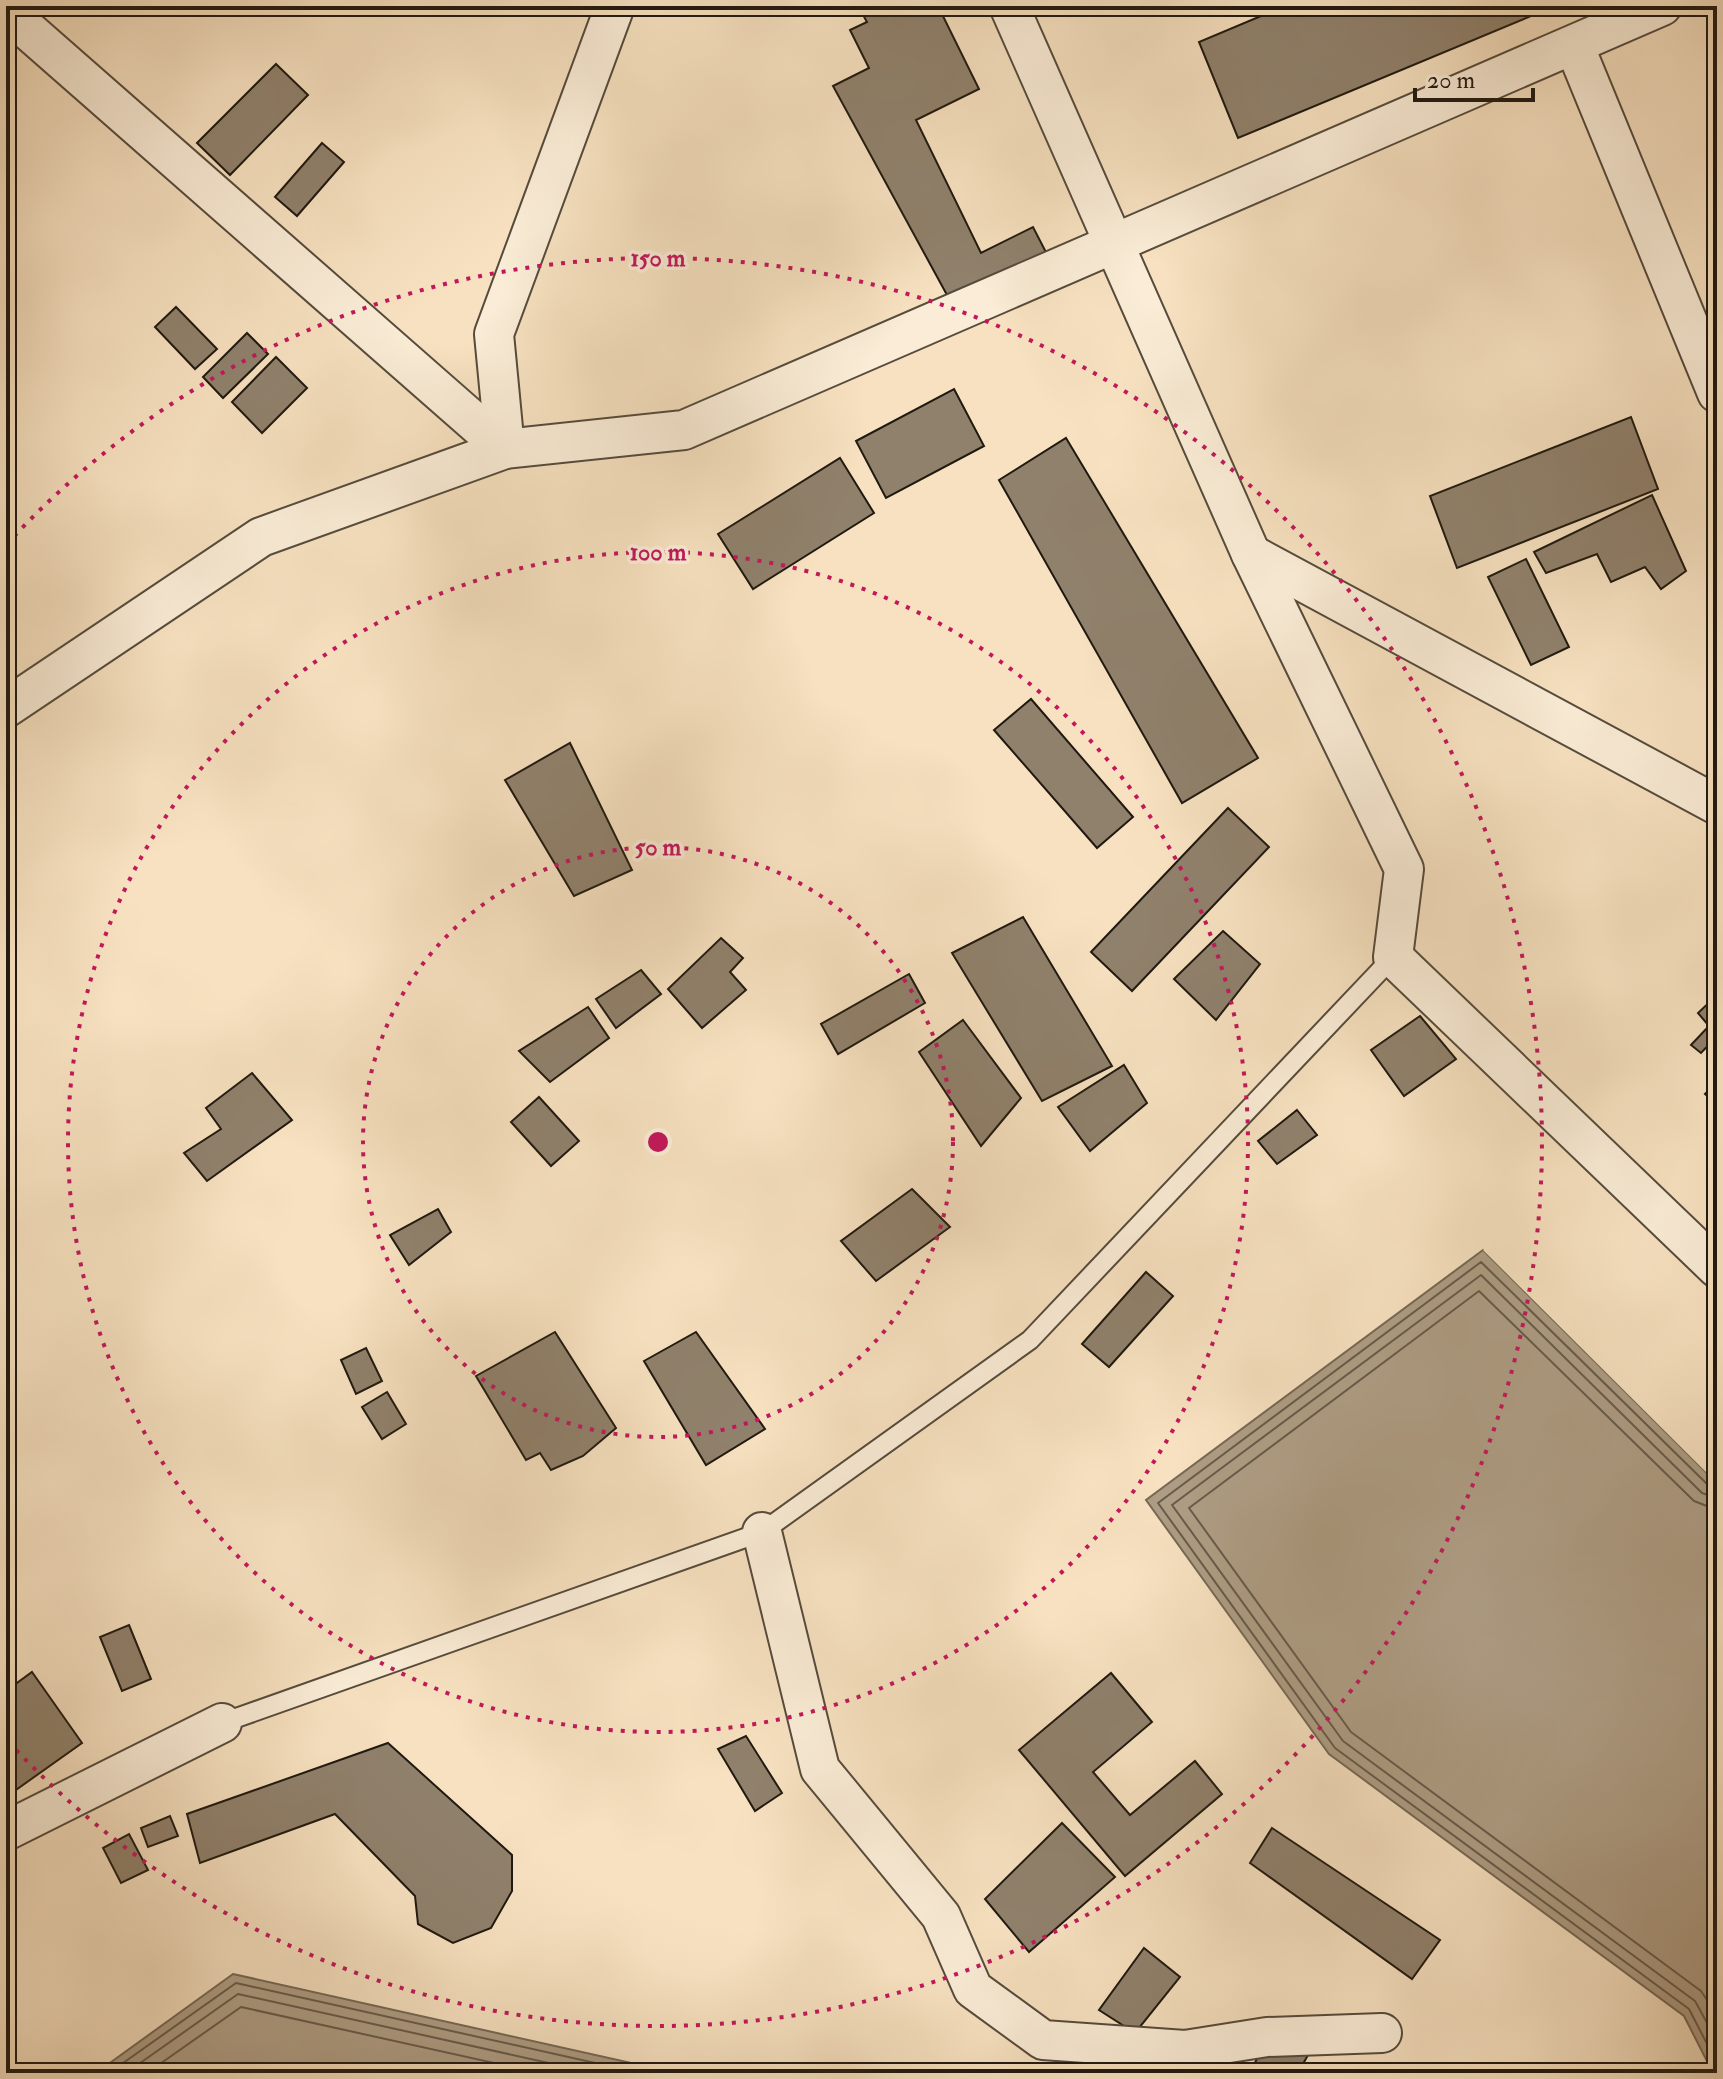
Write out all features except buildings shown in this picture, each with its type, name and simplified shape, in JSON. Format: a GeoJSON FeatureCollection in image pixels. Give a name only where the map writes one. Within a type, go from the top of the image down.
{"type":"FeatureCollection","features":[{"type":"Feature","properties":{"kind":"street"},"geometry":{"type":"LineString","coordinates":[[505,449],[494,334],[615,6]]}},
{"type":"Feature","properties":{"kind":"street"},"geometry":{"type":"LineString","coordinates":[[1009,6],[1251,554],[1404,869],[1393,957],[1717,1268]]}},
{"type":"Feature","properties":{"kind":"street"},"geometry":{"type":"LineString","coordinates":[[6,708],[261,537],[505,449],[684,430],[1662,6]]}},
{"type":"Feature","properties":{"kind":"street"},"geometry":{"type":"LineString","coordinates":[[6,11],[505,449]]}},
{"type":"Feature","properties":{"kind":"street"},"geometry":{"type":"LineString","coordinates":[[1574,45],[1717,393]]}},
{"type":"Feature","properties":{"kind":"street"},"geometry":{"type":"LineString","coordinates":[[1251,554],[1717,805]]}},
{"type":"Feature","properties":{"kind":"street"},"geometry":{"type":"LineString","coordinates":[[762,1532],[820,1769],[941,1916],[973,1989],[1043,2040],[1185,2050],[1267,2037],[1382,2033]]}},
{"type":"Feature","properties":{"kind":"street"},"geometry":{"type":"LineString","coordinates":[[6,1831],[222,1723]]}},
{"type":"Feature","properties":{"kind":"lane"},"geometry":{"type":"LineString","coordinates":[[222,1723],[762,1532],[1030,1340],[1393,957]]}},
{"type":"Feature","properties":{"kind":"water"},"geometry":{"type":"Polygon","coordinates":[[[1483,1250],[1717,1483],[1717,2073],[1704,2073],[1711,2069],[1684,2016],[1329,1754],[1146,1500],[1483,1250]]]}},
{"type":"Feature","properties":{"kind":"water"},"geometry":{"type":"Polygon","coordinates":[[[233,1974],[676,2073],[96,2073],[233,1974]]]}},
{"type":"Feature","properties":{"kind":"pier"},"geometry":{"type":"Polygon","coordinates":[[[1486,1248],[1717,1477],[1717,1483],[1483,1250],[1486,1248]]]}}]}
